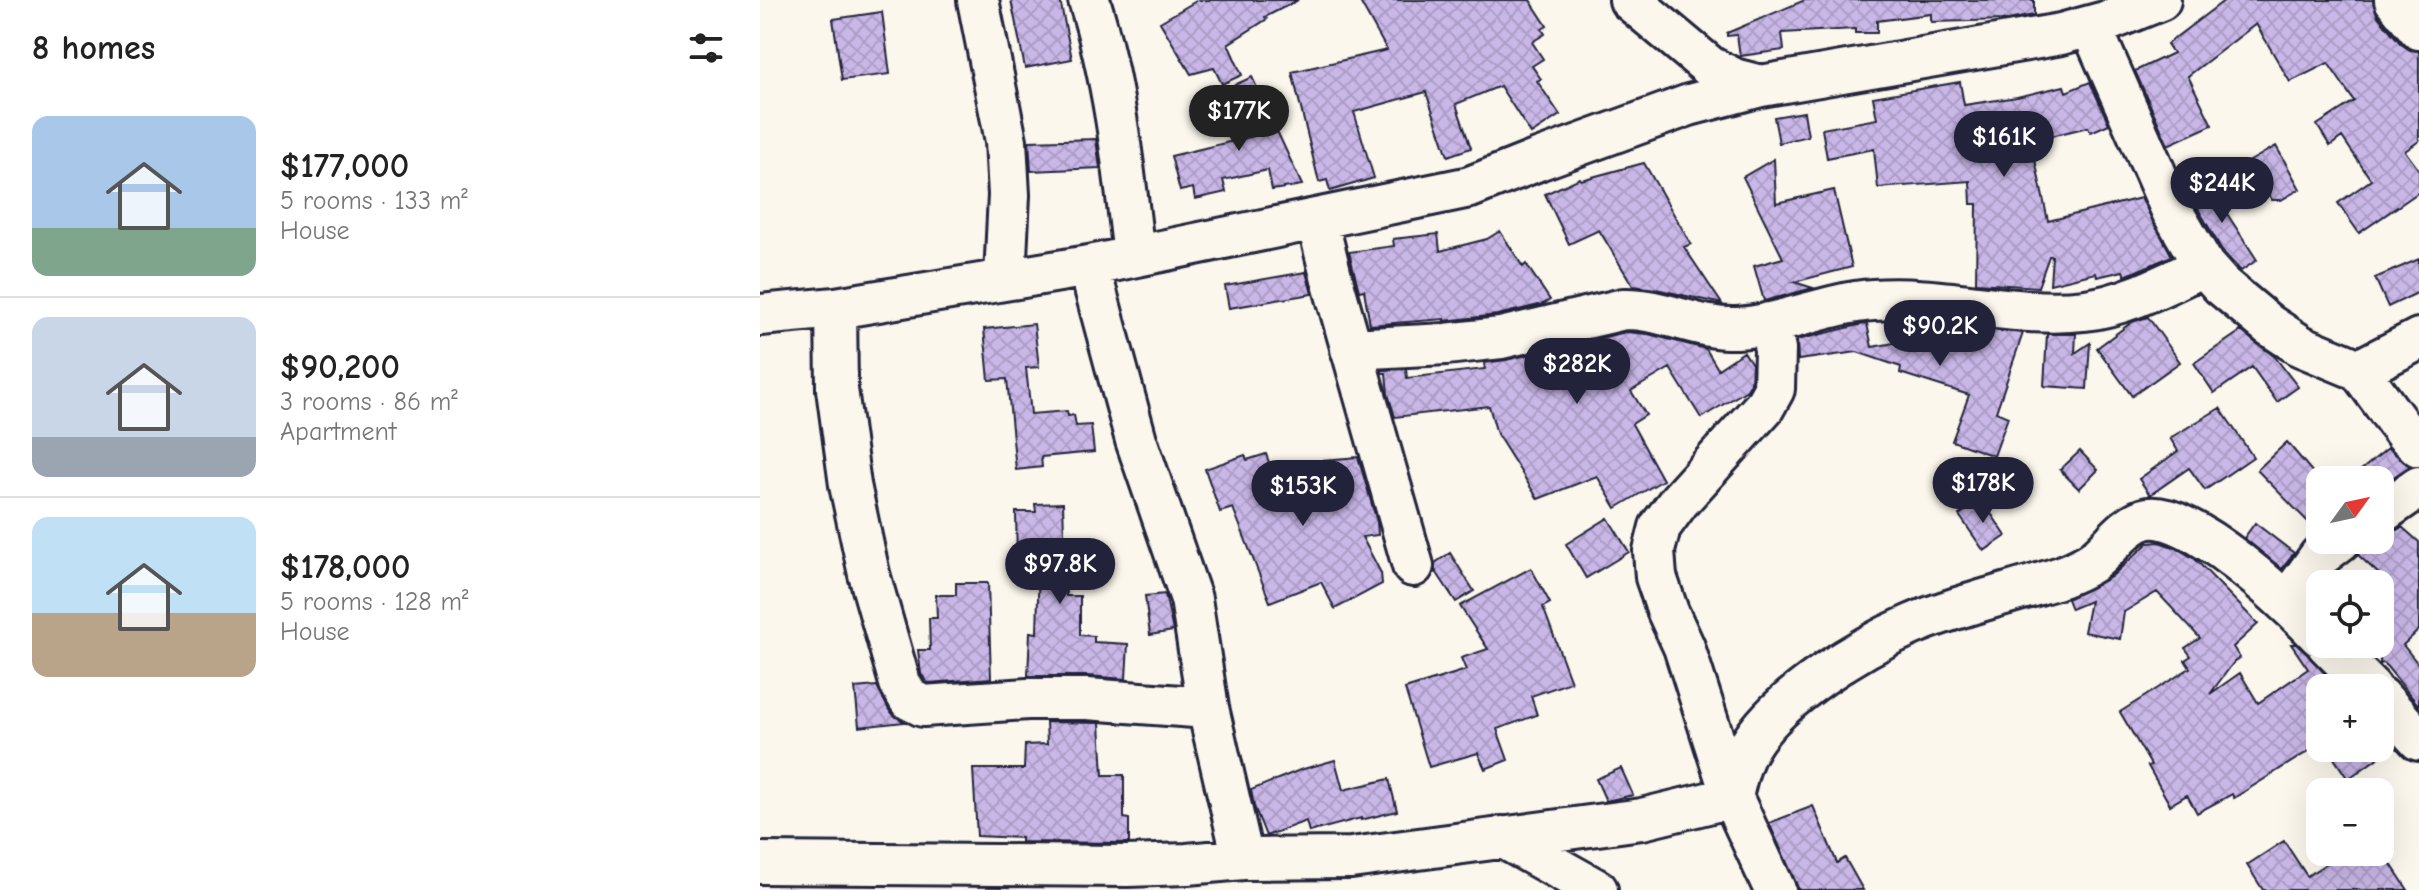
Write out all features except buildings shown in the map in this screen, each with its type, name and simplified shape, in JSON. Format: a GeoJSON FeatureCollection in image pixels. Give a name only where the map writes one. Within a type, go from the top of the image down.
{"type":"FeatureCollection","features":[{"type":"Feature","properties":{"kind":"street"},"geometry":{"type":"LineString","coordinates":[[978,0],[1006,141],[1009,195],[1005,278]]}},
{"type":"Feature","properties":{"kind":"street"},"geometry":{"type":"LineString","coordinates":[[1089,0],[1107,63],[1134,256]]}},
{"type":"Feature","properties":{"kind":"street"},"geometry":{"type":"LineString","coordinates":[[2395,0],[2419,29]]}},
{"type":"Feature","properties":{"kind":"street"},"geometry":{"type":"LineString","coordinates":[[760,315],[836,308],[1089,266],[1470,187],[1689,105],[1761,86],[2061,34],[2091,27],[2154,2]]}},
{"type":"Feature","properties":{"kind":"street"},"geometry":{"type":"LineString","coordinates":[[1640,4],[1710,67],[1734,79],[1761,86]]}},
{"type":"Feature","properties":{"kind":"street"},"geometry":{"type":"LineString","coordinates":[[2091,27],[2172,211],[2204,266],[2229,293],[2269,325],[2301,346],[2359,370],[2405,433],[2419,446]]}},
{"type":"Feature","properties":{"kind":"street"},"geometry":{"type":"LineString","coordinates":[[1317,219],[1413,566]]}},
{"type":"Feature","properties":{"kind":"street"},"geometry":{"type":"LineString","coordinates":[[1089,266],[1136,440],[1191,599],[1208,708],[1243,859]]}},
{"type":"Feature","properties":{"kind":"street"},"geometry":{"type":"LineString","coordinates":[[1351,349],[1501,338],[1624,309],[1639,309],[1702,325],[1736,328],[1769,323],[1851,302],[1879,300],[1946,301],[2049,312],[2088,310],[2159,287],[2204,266]]}},
{"type":"Feature","properties":{"kind":"street"},"geometry":{"type":"LineString","coordinates":[[836,308],[837,389],[850,485],[869,574],[900,683],[909,699],[923,706],[1028,699],[1087,699],[1208,708]]}},
{"type":"Feature","properties":{"kind":"street"},"geometry":{"type":"LineString","coordinates":[[1769,323],[1775,349],[1774,389],[1764,407],[1679,501],[1660,527],[1654,551],[1656,577],[1684,647],[1732,797],[1775,890]]}},
{"type":"Feature","properties":{"kind":"street"},"geometry":{"type":"LineString","coordinates":[[2359,370],[2419,339]]}},
{"type":"Feature","properties":{"kind":"street"},"geometry":{"type":"LineString","coordinates":[[2394,504],[2419,487]]}},
{"type":"Feature","properties":{"kind":"street"},"geometry":{"type":"LineString","coordinates":[[1732,797],[1737,772],[1749,746],[1765,724],[1791,700],[1843,662],[1911,625],[2071,573],[2092,562],[2130,526],[2146,518],[2169,522],[2232,556],[2306,622]]}},
{"type":"Feature","properties":{"kind":"street"},"geometry":{"type":"LineString","coordinates":[[2287,602],[2323,554]]}},
{"type":"Feature","properties":{"kind":"street"},"geometry":{"type":"LineString","coordinates":[[2341,658],[2357,674]]}},
{"type":"Feature","properties":{"kind":"street"},"geometry":{"type":"LineString","coordinates":[[2394,712],[2419,740]]}},
{"type":"Feature","properties":{"kind":"street"},"geometry":{"type":"LineString","coordinates":[[760,863],[1127,866],[1243,859],[1351,858],[1642,819],[1732,797]]}},
{"type":"Feature","properties":{"kind":"street"},"geometry":{"type":"LineString","coordinates":[[1502,837],[1597,890]]}}]}
